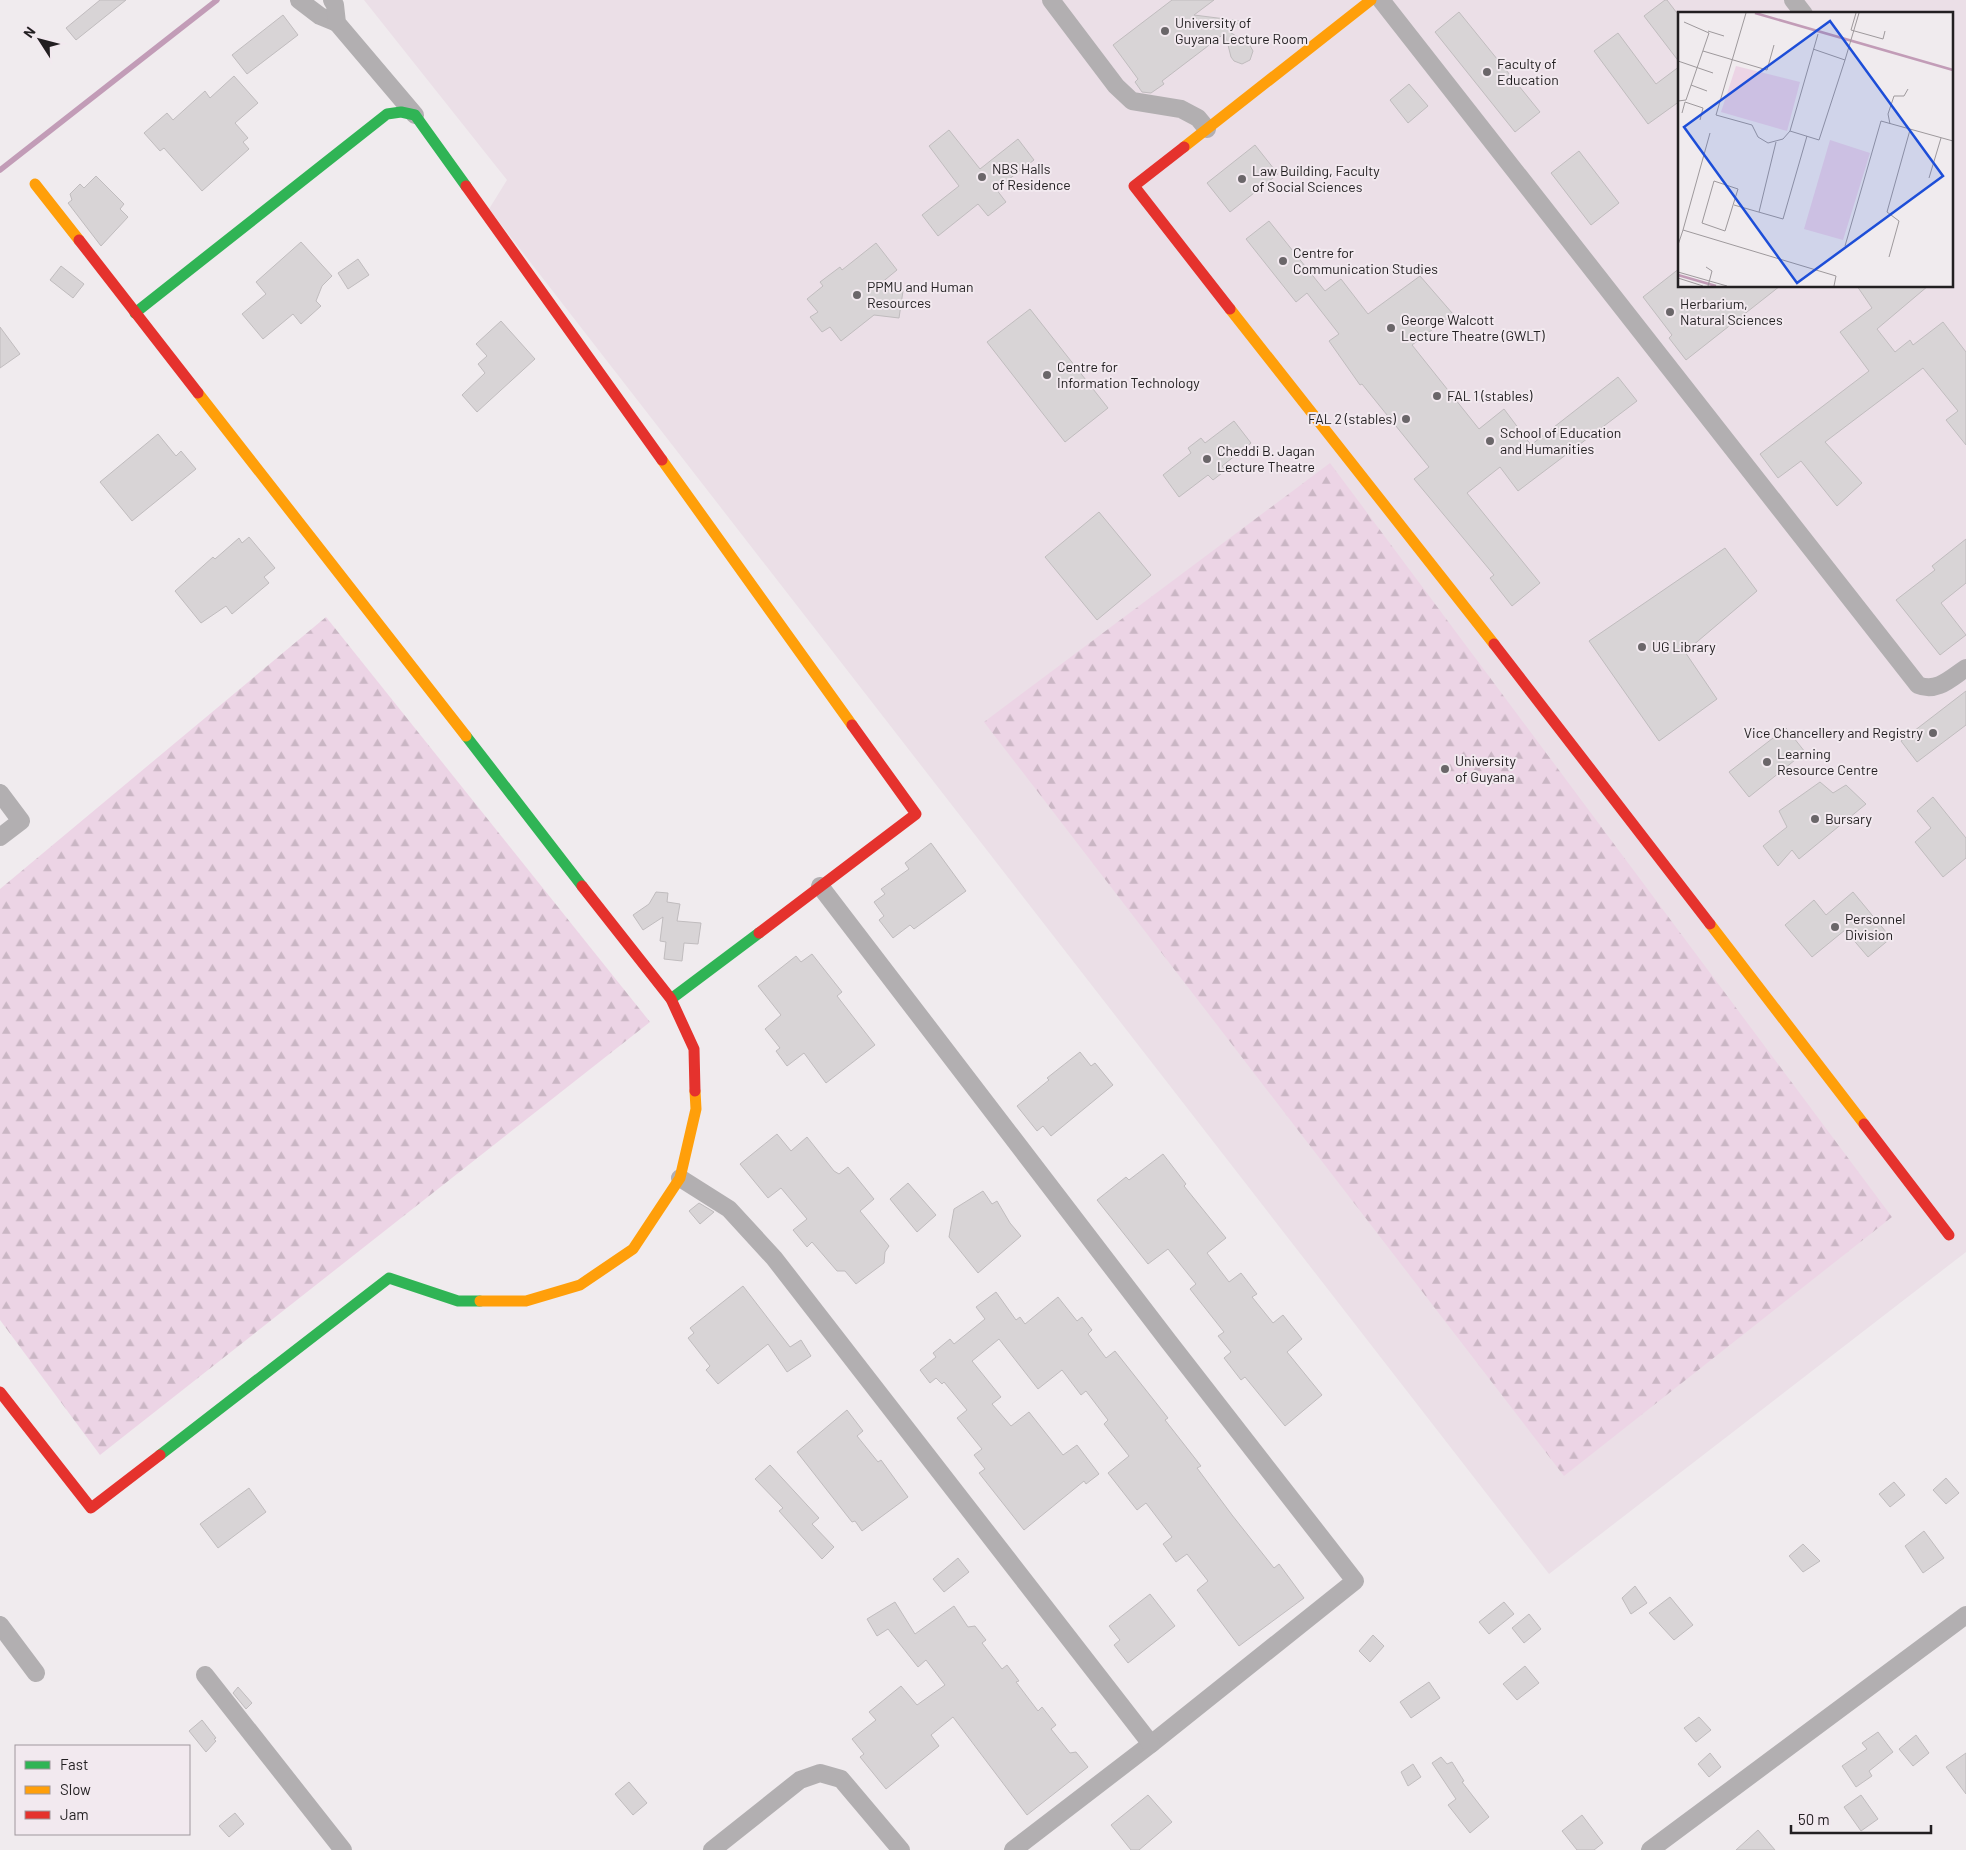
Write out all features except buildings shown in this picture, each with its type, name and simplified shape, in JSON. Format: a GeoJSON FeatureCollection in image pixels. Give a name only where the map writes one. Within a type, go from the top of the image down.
{"type":"FeatureCollection","features":[{"type":"Feature","properties":{"kind":"street"},"geometry":{"type":"LineString","coordinates":[[298,0],[320,16],[337,23],[415,116],[916,814],[671,999]]}},
{"type":"Feature","properties":{"kind":"street"},"geometry":{"type":"LineString","coordinates":[[332,0],[337,23]]}},
{"type":"Feature","properties":{"kind":"street"},"geometry":{"type":"LineString","coordinates":[[1051,0],[1116,86],[1132,100],[1181,109],[1198,118],[1208,129]]}},
{"type":"Feature","properties":{"kind":"street"},"geometry":{"type":"LineString","coordinates":[[1372,0],[1134,186],[1512,668],[1950,1235]]}},
{"type":"Feature","properties":{"kind":"street"},"geometry":{"type":"LineString","coordinates":[[1382,0],[1918,685],[1927,689],[1936,688],[1966,668]]}},
{"type":"Feature","properties":{"kind":"street"},"geometry":{"type":"LineString","coordinates":[[1793,0],[1802,12]]}},
{"type":"Feature","properties":{"kind":"street"},"geometry":{"type":"LineString","coordinates":[[135,313],[387,114],[401,112],[415,116]]}},
{"type":"Feature","properties":{"kind":"street"},"geometry":{"type":"LineString","coordinates":[[0,1392],[91,1508],[389,1278],[458,1301],[526,1301],[580,1285],[633,1249],[680,1178],[696,1109],[694,1049],[671,999],[35,184]]}},
{"type":"Feature","properties":{"kind":"street"},"geometry":{"type":"LineString","coordinates":[[0,793],[21,821],[0,837]]}},
{"type":"Feature","properties":{"kind":"street"},"geometry":{"type":"LineString","coordinates":[[820,886],[1169,1342],[1355,1581],[1151,1744],[1013,1850]]}},
{"type":"Feature","properties":{"kind":"street"},"geometry":{"type":"LineString","coordinates":[[680,1178],[729,1209],[774,1258],[1151,1744]]}},
{"type":"Feature","properties":{"kind":"street"},"geometry":{"type":"LineString","coordinates":[[1650,1850],[1966,1615]]}},
{"type":"Feature","properties":{"kind":"street"},"geometry":{"type":"LineString","coordinates":[[0,1625],[36,1673]]}},
{"type":"Feature","properties":{"kind":"street"},"geometry":{"type":"LineString","coordinates":[[205,1675],[343,1850]]}},
{"type":"Feature","properties":{"kind":"street"},"geometry":{"type":"LineString","coordinates":[[712,1850],[800,1780],[820,1773],[841,1779],[901,1850]]}},
{"type":"Feature","properties":{"kind":"shaded area","name":"University of Guyana"},"geometry":{"type":"Polygon","coordinates":[[[364,0],[1966,0],[1966,1252],[1549,1574],[489,209],[507,180],[364,0]]]}},
{"type":"Feature","properties":{"kind":"green space"},"geometry":{"type":"Polygon","coordinates":[[[1330,463],[1892,1217],[1564,1476],[984,722],[1330,463]]]}},
{"type":"Feature","properties":{"kind":"green space"},"geometry":{"type":"Polygon","coordinates":[[[326,617],[650,1022],[100,1455],[0,1320],[0,889],[326,617]]]}},
{"type":"Feature","properties":{"kind":"waterway"},"geometry":{"type":"LineString","coordinates":[[0,170],[217,0]]}},
{"type":"Feature","properties":{"kind":"traffic: fast"},"geometry":{"type":"LineString","coordinates":[[135,313],[387,114],[401,112],[415,115],[466,186]]}},
{"type":"Feature","properties":{"kind":"traffic: fast"},"geometry":{"type":"LineString","coordinates":[[466,736],[582,886]]}},
{"type":"Feature","properties":{"kind":"traffic: fast"},"geometry":{"type":"LineString","coordinates":[[671,999],[759,933]]}},
{"type":"Feature","properties":{"kind":"traffic: fast"},"geometry":{"type":"LineString","coordinates":[[160,1455],[389,1278],[458,1301],[480,1301]]}},
{"type":"Feature","properties":{"kind":"traffic: slow"},"geometry":{"type":"LineString","coordinates":[[1184,147],[1371,0]]}},
{"type":"Feature","properties":{"kind":"traffic: slow"},"geometry":{"type":"LineString","coordinates":[[35,184],[79,240]]}},
{"type":"Feature","properties":{"kind":"traffic: slow"},"geometry":{"type":"LineString","coordinates":[[1230,309],[1494,644]]}},
{"type":"Feature","properties":{"kind":"traffic: slow"},"geometry":{"type":"LineString","coordinates":[[198,393],[466,736]]}},
{"type":"Feature","properties":{"kind":"traffic: slow"},"geometry":{"type":"LineString","coordinates":[[662,460],[852,725]]}},
{"type":"Feature","properties":{"kind":"traffic: slow"},"geometry":{"type":"LineString","coordinates":[[1710,924],[1864,1124]]}},
{"type":"Feature","properties":{"kind":"traffic: slow"},"geometry":{"type":"LineString","coordinates":[[480,1301],[526,1301],[580,1285],[633,1249],[680,1178],[696,1109],[695,1091]]}},
{"type":"Feature","properties":{"kind":"traffic: jam"},"geometry":{"type":"LineString","coordinates":[[1184,147],[1134,186],[1230,309]]}},
{"type":"Feature","properties":{"kind":"traffic: jam"},"geometry":{"type":"LineString","coordinates":[[466,186],[662,460]]}},
{"type":"Feature","properties":{"kind":"traffic: jam"},"geometry":{"type":"LineString","coordinates":[[79,240],[198,393]]}},
{"type":"Feature","properties":{"kind":"traffic: jam"},"geometry":{"type":"LineString","coordinates":[[1494,644],[1710,924]]}},
{"type":"Feature","properties":{"kind":"traffic: jam"},"geometry":{"type":"LineString","coordinates":[[759,933],[916,814],[852,725]]}},
{"type":"Feature","properties":{"kind":"traffic: jam"},"geometry":{"type":"LineString","coordinates":[[582,886],[671,999],[694,1049],[695,1091]]}},
{"type":"Feature","properties":{"kind":"traffic: jam"},"geometry":{"type":"LineString","coordinates":[[1864,1124],[1949,1235]]}},
{"type":"Feature","properties":{"kind":"traffic: jam"},"geometry":{"type":"LineString","coordinates":[[0,1392],[91,1508],[160,1455]]}},
{"type":"Feature","properties":{"kind":"place","name":"University of Guyana Lecture Room"},"geometry":{"type":"Point","coordinates":[1165,31]}},
{"type":"Feature","properties":{"kind":"place","name":"Faculty of Education"},"geometry":{"type":"Point","coordinates":[1487,72]}},
{"type":"Feature","properties":{"kind":"place","name":"NBS Halls of Residence"},"geometry":{"type":"Point","coordinates":[982,177]}},
{"type":"Feature","properties":{"kind":"place","name":"Law Building, Faculty of Social Sciences"},"geometry":{"type":"Point","coordinates":[1242,179]}},
{"type":"Feature","properties":{"kind":"place","name":"Centre for Communication Studies"},"geometry":{"type":"Point","coordinates":[1283,261]}},
{"type":"Feature","properties":{"kind":"place","name":"PPMU and Human Resources"},"geometry":{"type":"Point","coordinates":[857,295]}},
{"type":"Feature","properties":{"kind":"place","name":"Herbarium, Natural Sciences"},"geometry":{"type":"Point","coordinates":[1670,312]}},
{"type":"Feature","properties":{"kind":"place","name":"George Walcott Lecture Theatre (GWLT)"},"geometry":{"type":"Point","coordinates":[1391,328]}},
{"type":"Feature","properties":{"kind":"place","name":"Centre for Information Technology"},"geometry":{"type":"Point","coordinates":[1047,375]}},
{"type":"Feature","properties":{"kind":"place","name":"FAL 1 (stables)"},"geometry":{"type":"Point","coordinates":[1437,396]}},
{"type":"Feature","properties":{"kind":"place","name":"FAL 2 (stables)"},"geometry":{"type":"Point","coordinates":[1406,419]}},
{"type":"Feature","properties":{"kind":"place","name":"School of Education and Humanities"},"geometry":{"type":"Point","coordinates":[1490,441]}},
{"type":"Feature","properties":{"kind":"place","name":"Cheddi B. Jagan Lecture Theatre"},"geometry":{"type":"Point","coordinates":[1207,459]}},
{"type":"Feature","properties":{"kind":"place","name":"UG Library"},"geometry":{"type":"Point","coordinates":[1642,647]}},
{"type":"Feature","properties":{"kind":"place","name":"Vice Chancellery and Registry"},"geometry":{"type":"Point","coordinates":[1933,733]}},
{"type":"Feature","properties":{"kind":"place","name":"Learning Resource Centre"},"geometry":{"type":"Point","coordinates":[1767,762]}},
{"type":"Feature","properties":{"kind":"place","name":"University of Guyana"},"geometry":{"type":"Point","coordinates":[1445,769]}},
{"type":"Feature","properties":{"kind":"place","name":"Bursary"},"geometry":{"type":"Point","coordinates":[1815,819]}},
{"type":"Feature","properties":{"kind":"place","name":"Personnel Division"},"geometry":{"type":"Point","coordinates":[1835,927]}}]}
